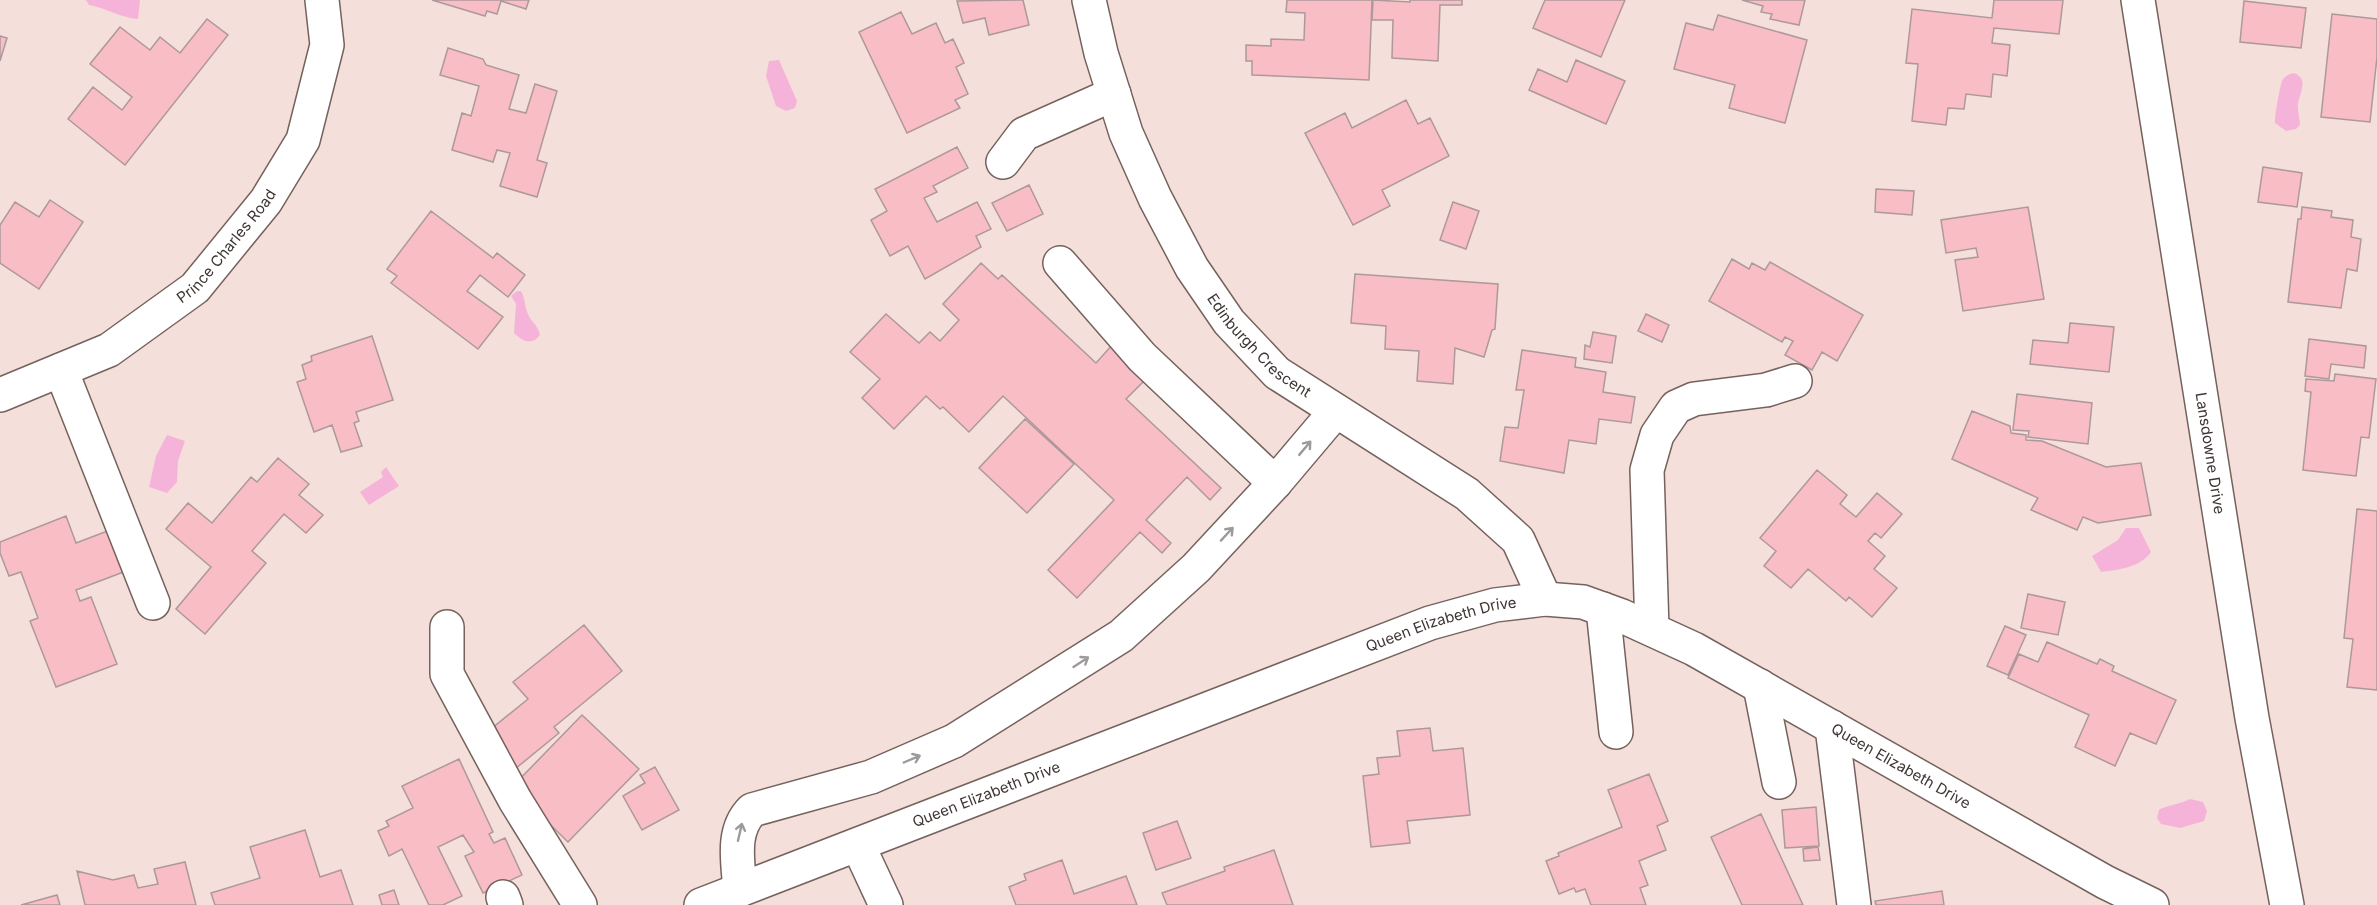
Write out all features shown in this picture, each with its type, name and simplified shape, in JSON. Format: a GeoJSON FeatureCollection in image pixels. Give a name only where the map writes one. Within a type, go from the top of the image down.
{"type":"FeatureCollection","features":[{"type":"Feature","properties":{"kind":"street","name":"Prince Charles Road"},"geometry":{"type":"LineString","coordinates":[[0,395],[109,350],[195,288],[266,201],[303,140],[327,45],[322,0]]}},
{"type":"Feature","properties":{"kind":"street","name":"Edinburgh Crescent"},"geometry":{"type":"LineString","coordinates":[[1089,0],[1101,53],[1126,133],[1155,198],[1192,268],[1229,322],[1277,373],[1335,412],[1415,459],[1475,502],[1518,540],[1545,599]]}},
{"type":"Feature","properties":{"kind":"street","name":"Lansdowne Drive"},"geometry":{"type":"LineString","coordinates":[[2138,0],[2252,718],[2287,905]]}},
{"type":"Feature","properties":{"kind":"street"},"geometry":{"type":"LineString","coordinates":[[1003,162],[1024,134],[1114,94]]}},
{"type":"Feature","properties":{"kind":"street"},"geometry":{"type":"LineString","coordinates":[[1060,263],[1142,357],[1275,483]]}},
{"type":"Feature","properties":{"kind":"street"},"geometry":{"type":"LineString","coordinates":[[61,370],[153,603]]}},
{"type":"Feature","properties":{"kind":"street"},"geometry":{"type":"LineString","coordinates":[[1652,629],[1647,470],[1657,435],[1676,407],[1694,399],[1767,390],[1795,381]]}},
{"type":"Feature","properties":{"kind":"street"},"geometry":{"type":"LineString","coordinates":[[740,890],[737,842],[740,825],[752,810],[871,777],[954,741],[1121,636],[1196,568],[1275,483],[1335,412]]}},
{"type":"Feature","properties":{"kind":"street","name":"Queen Elizabeth Drive"},"geometry":{"type":"LineString","coordinates":[[701,905],[1430,623],[1495,606],[1545,599],[1583,602],[1652,629],[1694,649],[2106,882],[2152,905]]}},
{"type":"Feature","properties":{"kind":"street"},"geometry":{"type":"LineString","coordinates":[[1603,609],[1616,732]]}},
{"type":"Feature","properties":{"kind":"street"},"geometry":{"type":"LineString","coordinates":[[447,627],[447,674],[515,800],[580,905]]}},
{"type":"Feature","properties":{"kind":"street"},"geometry":{"type":"LineString","coordinates":[[1760,686],[1779,782]]}},
{"type":"Feature","properties":{"kind":"street"},"geometry":{"type":"LineString","coordinates":[[1832,727],[1854,905]]}},
{"type":"Feature","properties":{"kind":"street"},"geometry":{"type":"LineString","coordinates":[[858,845],[886,905]]}},
{"type":"Feature","properties":{"kind":"shaded area"},"geometry":{"type":"Polygon","coordinates":[[[86,0],[140,0],[138,19],[89,5],[86,0]]]}},
{"type":"Feature","properties":{"kind":"shaded area"},"geometry":{"type":"Polygon","coordinates":[[[779,60],[797,101],[795,108],[786,111],[776,106],[766,76],[769,61],[779,60]]]}},
{"type":"Feature","properties":{"kind":"shaded area"},"geometry":{"type":"Polygon","coordinates":[[[2294,73],[2302,82],[2298,107],[2300,125],[2296,129],[2286,131],[2275,123],[2276,109],[2282,81],[2294,73]]]}},
{"type":"Feature","properties":{"kind":"shaded area"},"geometry":{"type":"Polygon","coordinates":[[[521,291],[528,314],[539,332],[540,335],[534,340],[524,340],[514,333],[516,304],[511,296],[521,291]]]}},
{"type":"Feature","properties":{"kind":"shaded area"},"geometry":{"type":"Polygon","coordinates":[[[167,435],[185,441],[178,461],[177,482],[167,493],[149,487],[156,456],[167,435]]]}},
{"type":"Feature","properties":{"kind":"shaded area"},"geometry":{"type":"Polygon","coordinates":[[[386,467],[399,486],[369,505],[360,492],[383,477],[381,472],[386,467]]]}},
{"type":"Feature","properties":{"kind":"shaded area"},"geometry":{"type":"Polygon","coordinates":[[[2126,528],[2139,528],[2151,552],[2135,564],[2122,569],[2101,572],[2092,556],[2118,540],[2126,528]]]}},
{"type":"Feature","properties":{"kind":"shaded area"},"geometry":{"type":"Polygon","coordinates":[[[2190,799],[2203,802],[2207,811],[2204,821],[2180,828],[2161,824],[2157,818],[2159,810],[2190,799]]]}},
{"type":"Feature","properties":{"kind":"building"},"geometry":{"type":"Polygon","coordinates":[[[432,0],[529,0],[526,9],[501,1],[497,14],[487,11],[485,16],[432,0]]]}},
{"type":"Feature","properties":{"kind":"building"},"geometry":{"type":"Polygon","coordinates":[[[1023,0],[1029,25],[989,35],[985,18],[963,23],[957,1],[1023,0]]]}},
{"type":"Feature","properties":{"kind":"building"},"geometry":{"type":"Polygon","coordinates":[[[1287,0],[1372,0],[1369,80],[1252,75],[1252,61],[1246,61],[1246,45],[1271,46],[1271,39],[1304,40],[1305,13],[1286,12],[1287,0]]]}},
{"type":"Feature","properties":{"kind":"building"},"geometry":{"type":"Polygon","coordinates":[[[1373,0],[1410,2],[1410,0],[1462,0],[1462,5],[1440,5],[1438,61],[1392,58],[1393,20],[1372,20],[1373,0]]]}},
{"type":"Feature","properties":{"kind":"building"},"geometry":{"type":"Polygon","coordinates":[[[1545,0],[1625,0],[1601,57],[1533,28],[1545,0]]]}},
{"type":"Feature","properties":{"kind":"building"},"geometry":{"type":"Polygon","coordinates":[[[1742,0],[1805,0],[1799,25],[1770,19],[1772,14],[1761,12],[1763,6],[1742,0]]]}},
{"type":"Feature","properties":{"kind":"building"},"geometry":{"type":"Polygon","coordinates":[[[1994,0],[2063,0],[2059,34],[1994,28],[1992,43],[2010,45],[2007,76],[1993,74],[1991,97],[1966,94],[1964,109],[1948,108],[1946,125],[1912,121],[1918,64],[1906,63],[1912,9],[1992,18],[1994,0]]]}},
{"type":"Feature","properties":{"kind":"building"},"geometry":{"type":"Polygon","coordinates":[[[2244,1],[2306,8],[2301,48],[2240,42],[2244,1]]]}},
{"type":"Feature","properties":{"kind":"building"},"geometry":{"type":"Polygon","coordinates":[[[901,12],[912,34],[936,23],[945,43],[953,39],[964,63],[956,67],[968,94],[955,100],[960,108],[907,133],[859,32],[901,12]]]}},
{"type":"Feature","properties":{"kind":"building"},"geometry":{"type":"Polygon","coordinates":[[[2332,14],[2377,19],[2377,57],[2370,122],[2321,117],[2332,14]]]}},
{"type":"Feature","properties":{"kind":"building"},"geometry":{"type":"Polygon","coordinates":[[[1718,15],[1807,40],[1785,123],[1729,108],[1735,85],[1674,69],[1686,23],[1713,30],[1718,15]]]}},
{"type":"Feature","properties":{"kind":"building"},"geometry":{"type":"Polygon","coordinates":[[[207,19],[228,35],[125,165],[68,119],[93,87],[122,110],[132,97],[90,64],[120,27],[150,50],[160,37],[180,53],[207,19]]]}},
{"type":"Feature","properties":{"kind":"building"},"geometry":{"type":"Polygon","coordinates":[[[0,36],[7,38],[0,61],[0,36]]]}},
{"type":"Feature","properties":{"kind":"building"},"geometry":{"type":"Polygon","coordinates":[[[448,48],[483,59],[486,65],[519,75],[509,109],[526,113],[535,84],[557,91],[537,160],[547,163],[537,197],[500,186],[510,153],[497,150],[493,162],[452,150],[462,113],[471,116],[479,86],[440,75],[448,48]]]}},
{"type":"Feature","properties":{"kind":"building"},"geometry":{"type":"Polygon","coordinates":[[[1576,60],[1625,81],[1606,124],[1529,90],[1538,69],[1567,82],[1576,60]]]}},
{"type":"Feature","properties":{"kind":"building"},"geometry":{"type":"Polygon","coordinates":[[[1406,100],[1418,124],[1430,118],[1449,156],[1382,190],[1390,206],[1353,225],[1305,133],[1345,113],[1352,128],[1406,100]]]}},
{"type":"Feature","properties":{"kind":"building"},"geometry":{"type":"Polygon","coordinates":[[[957,147],[968,168],[933,186],[937,192],[924,198],[937,222],[977,202],[991,229],[976,236],[981,247],[925,279],[908,246],[890,256],[871,220],[887,211],[875,189],[957,147]]]}},
{"type":"Feature","properties":{"kind":"building"},"geometry":{"type":"Polygon","coordinates":[[[2263,167],[2302,173],[2297,207],[2258,202],[2263,167]]]}},
{"type":"Feature","properties":{"kind":"building"},"geometry":{"type":"Polygon","coordinates":[[[1029,185],[1043,214],[1007,231],[992,203],[1029,185]]]}},
{"type":"Feature","properties":{"kind":"building"},"geometry":{"type":"Polygon","coordinates":[[[1876,189],[1914,191],[1912,215],[1875,212],[1876,189]]]}},
{"type":"Feature","properties":{"kind":"building"},"geometry":{"type":"Polygon","coordinates":[[[50,200],[83,222],[39,289],[0,263],[0,225],[15,202],[39,217],[50,200]]]}},
{"type":"Feature","properties":{"kind":"building"},"geometry":{"type":"Polygon","coordinates":[[[1453,202],[1479,211],[1466,249],[1440,240],[1453,202]]]}},
{"type":"Feature","properties":{"kind":"building"},"geometry":{"type":"Polygon","coordinates":[[[2028,207],[2044,299],[1963,311],[1955,260],[1978,257],[1976,248],[1946,253],[1941,220],[2028,207]]]}},
{"type":"Feature","properties":{"kind":"building"},"geometry":{"type":"Polygon","coordinates":[[[2302,207],[2332,211],[2331,217],[2353,220],[2351,237],[2361,239],[2357,271],[2347,269],[2341,308],[2288,302],[2298,219],[2301,219],[2302,207]]]}},
{"type":"Feature","properties":{"kind":"building"},"geometry":{"type":"Polygon","coordinates":[[[431,211],[493,258],[497,253],[525,275],[508,297],[480,275],[467,291],[503,317],[478,349],[391,283],[397,276],[387,269],[431,211]]]}},
{"type":"Feature","properties":{"kind":"building"},"geometry":{"type":"Polygon","coordinates":[[[1732,259],[1749,269],[1752,263],[1765,270],[1770,262],[1863,315],[1837,361],[1822,352],[1812,370],[1785,355],[1793,341],[1785,337],[1782,342],[1709,301],[1732,259]]]}},
{"type":"Feature","properties":{"kind":"building"},"geometry":{"type":"Polygon","coordinates":[[[981,263],[998,279],[1002,275],[1096,363],[1113,344],[1148,377],[1126,399],[1221,488],[1210,500],[1187,477],[1146,520],[1171,543],[1162,553],[1140,532],[1077,598],[1048,570],[1114,500],[1003,396],[969,432],[943,407],[940,409],[926,396],[894,429],[862,398],[880,379],[850,352],[886,314],[919,343],[930,332],[940,341],[959,320],[943,304],[981,263]]]}},
{"type":"Feature","properties":{"kind":"building"},"geometry":{"type":"Polygon","coordinates":[[[1355,274],[1498,284],[1495,329],[1492,330],[1484,357],[1455,348],[1453,384],[1417,381],[1419,351],[1385,349],[1386,326],[1351,323],[1355,274]]]}},
{"type":"Feature","properties":{"kind":"building"},"geometry":{"type":"Polygon","coordinates":[[[1646,314],[1669,325],[1662,342],[1638,331],[1646,314]]]}},
{"type":"Feature","properties":{"kind":"building"},"geometry":{"type":"Polygon","coordinates":[[[2070,323],[2114,327],[2109,372],[2030,364],[2033,340],[2068,343],[2070,323]]]}},
{"type":"Feature","properties":{"kind":"building"},"geometry":{"type":"Polygon","coordinates":[[[1593,332],[1616,336],[1612,363],[1584,359],[1585,345],[1590,347],[1593,332]]]}},
{"type":"Feature","properties":{"kind":"building"},"geometry":{"type":"Polygon","coordinates":[[[372,336],[393,400],[356,412],[359,421],[354,423],[362,446],[341,452],[332,425],[314,432],[297,382],[306,379],[302,365],[312,361],[311,356],[372,336]]]}},
{"type":"Feature","properties":{"kind":"building"},"geometry":{"type":"Polygon","coordinates":[[[2309,339],[2366,346],[2364,368],[2331,364],[2329,379],[2305,376],[2309,339]]]}},
{"type":"Feature","properties":{"kind":"building"},"geometry":{"type":"Polygon","coordinates":[[[1522,350],[1576,358],[1575,367],[1606,372],[1603,392],[1635,397],[1631,423],[1599,419],[1596,444],[1569,440],[1564,473],[1500,461],[1505,427],[1518,428],[1524,390],[1516,390],[1522,350]]]}},
{"type":"Feature","properties":{"kind":"building"},"geometry":{"type":"Polygon","coordinates":[[[2335,374],[2376,379],[2369,438],[2361,437],[2356,476],[2303,470],[2311,392],[2305,391],[2306,379],[2334,381],[2335,374]]]}},
{"type":"Feature","properties":{"kind":"building"},"geometry":{"type":"Polygon","coordinates":[[[2017,394],[2092,403],[2088,444],[2028,437],[2029,431],[2013,430],[2017,394]]]}},
{"type":"Feature","properties":{"kind":"building"},"geometry":{"type":"Polygon","coordinates":[[[1972,411],[2010,426],[2011,433],[2026,435],[2026,440],[2042,441],[2106,467],[2141,463],[2151,515],[2098,523],[2083,517],[2077,530],[2031,510],[2038,498],[1952,459],[1972,411]]]}},
{"type":"Feature","properties":{"kind":"building"},"geometry":{"type":"Polygon","coordinates":[[[1025,419],[1074,464],[1027,513],[979,468],[1025,419]]]}},
{"type":"Feature","properties":{"kind":"building"},"geometry":{"type":"Polygon","coordinates":[[[278,458],[309,484],[299,495],[323,515],[306,533],[284,514],[252,551],[266,563],[205,634],[176,609],[211,567],[166,529],[188,503],[212,523],[251,477],[257,482],[278,458]]]}},
{"type":"Feature","properties":{"kind":"building"},"geometry":{"type":"Polygon","coordinates":[[[1817,470],[1847,495],[1840,504],[1856,517],[1877,493],[1902,514],[1881,538],[1875,533],[1868,541],[1885,556],[1874,569],[1897,588],[1872,617],[1849,597],[1846,601],[1808,569],[1791,588],[1764,566],[1776,551],[1760,538],[1817,470]]]}},
{"type":"Feature","properties":{"kind":"building"},"geometry":{"type":"Polygon","coordinates":[[[2357,509],[2377,511],[2377,690],[2347,687],[2353,639],[2344,638],[2357,509]]]}},
{"type":"Feature","properties":{"kind":"building"},"geometry":{"type":"Polygon","coordinates":[[[66,516],[76,543],[118,527],[134,568],[76,590],[80,601],[91,597],[117,664],[56,687],[30,621],[38,618],[21,572],[9,576],[0,553],[0,542],[66,516]]]}},
{"type":"Feature","properties":{"kind":"building"},"geometry":{"type":"Polygon","coordinates":[[[2028,594],[2065,602],[2058,635],[2021,628],[2028,594]]]}},
{"type":"Feature","properties":{"kind":"building"},"geometry":{"type":"Polygon","coordinates":[[[584,625],[622,671],[554,727],[559,733],[515,769],[486,733],[528,699],[513,682],[584,625]]]}},
{"type":"Feature","properties":{"kind":"building"},"geometry":{"type":"Polygon","coordinates":[[[2005,626],[2026,635],[2008,675],[1987,666],[2005,626]]]}},
{"type":"Feature","properties":{"kind":"building"},"geometry":{"type":"Polygon","coordinates":[[[2047,642],[2097,664],[2100,659],[2114,666],[2112,671],[2176,700],[2156,744],[2130,733],[2115,766],[2075,747],[2089,715],[2008,678],[2019,654],[2038,662],[2047,642]]]}},
{"type":"Feature","properties":{"kind":"building"},"geometry":{"type":"Polygon","coordinates":[[[582,715],[639,769],[568,842],[512,787],[582,715]]]}},
{"type":"Feature","properties":{"kind":"building"},"geometry":{"type":"Polygon","coordinates":[[[1430,728],[1433,751],[1463,748],[1470,815],[1407,821],[1410,843],[1371,847],[1363,776],[1379,774],[1377,758],[1400,756],[1397,731],[1430,728]]]}},
{"type":"Feature","properties":{"kind":"building"},"geometry":{"type":"Polygon","coordinates":[[[459,759],[493,832],[489,834],[494,843],[505,838],[522,875],[483,893],[465,856],[474,852],[463,835],[438,847],[462,896],[443,905],[429,905],[402,849],[389,856],[378,831],[389,826],[386,821],[413,808],[402,786],[459,759]]]}},
{"type":"Feature","properties":{"kind":"building"},"geometry":{"type":"Polygon","coordinates":[[[655,767],[679,810],[642,830],[623,796],[645,783],[640,775],[655,767]]]}},
{"type":"Feature","properties":{"kind":"building"},"geometry":{"type":"Polygon","coordinates":[[[1649,774],[1668,821],[1657,826],[1666,850],[1639,861],[1648,885],[1640,888],[1646,905],[1591,905],[1585,889],[1576,892],[1574,888],[1559,894],[1546,861],[1559,856],[1558,853],[1622,827],[1608,790],[1649,774]]]}},
{"type":"Feature","properties":{"kind":"building"},"geometry":{"type":"Polygon","coordinates":[[[1816,807],[1819,846],[1785,848],[1782,810],[1816,807]]]}},
{"type":"Feature","properties":{"kind":"building"},"geometry":{"type":"Polygon","coordinates":[[[1761,814],[1803,905],[1742,905],[1711,837],[1761,814]]]}},
{"type":"Feature","properties":{"kind":"building"},"geometry":{"type":"Polygon","coordinates":[[[1177,821],[1191,858],[1156,870],[1143,833],[1177,821]]]}},
{"type":"Feature","properties":{"kind":"building"},"geometry":{"type":"Polygon","coordinates":[[[305,830],[320,877],[341,870],[353,905],[215,905],[211,893],[260,878],[250,847],[305,830]]]}},
{"type":"Feature","properties":{"kind":"building"},"geometry":{"type":"Polygon","coordinates":[[[1818,847],[1820,860],[1804,861],[1803,849],[1818,847]]]}},
{"type":"Feature","properties":{"kind":"building"},"geometry":{"type":"Polygon","coordinates":[[[1274,850],[1293,905],[1167,905],[1162,893],[1225,871],[1224,867],[1274,850]]]}},
{"type":"Feature","properties":{"kind":"building"},"geometry":{"type":"Polygon","coordinates":[[[1062,860],[1074,894],[1126,876],[1137,905],[1016,905],[1009,887],[1026,880],[1024,874],[1062,860]]]}},
{"type":"Feature","properties":{"kind":"building"},"geometry":{"type":"Polygon","coordinates":[[[185,862],[196,905],[85,905],[77,871],[113,880],[134,875],[138,888],[158,884],[154,869],[185,862]]]}},
{"type":"Feature","properties":{"kind":"building"},"geometry":{"type":"Polygon","coordinates":[[[394,890],[399,905],[382,905],[379,895],[394,890]]]}},
{"type":"Feature","properties":{"kind":"building"},"geometry":{"type":"Polygon","coordinates":[[[1942,891],[1944,905],[1876,905],[1875,901],[1942,891]]]}},
{"type":"Feature","properties":{"kind":"building"},"geometry":{"type":"Polygon","coordinates":[[[57,895],[60,905],[21,905],[57,895]]]}}]}
